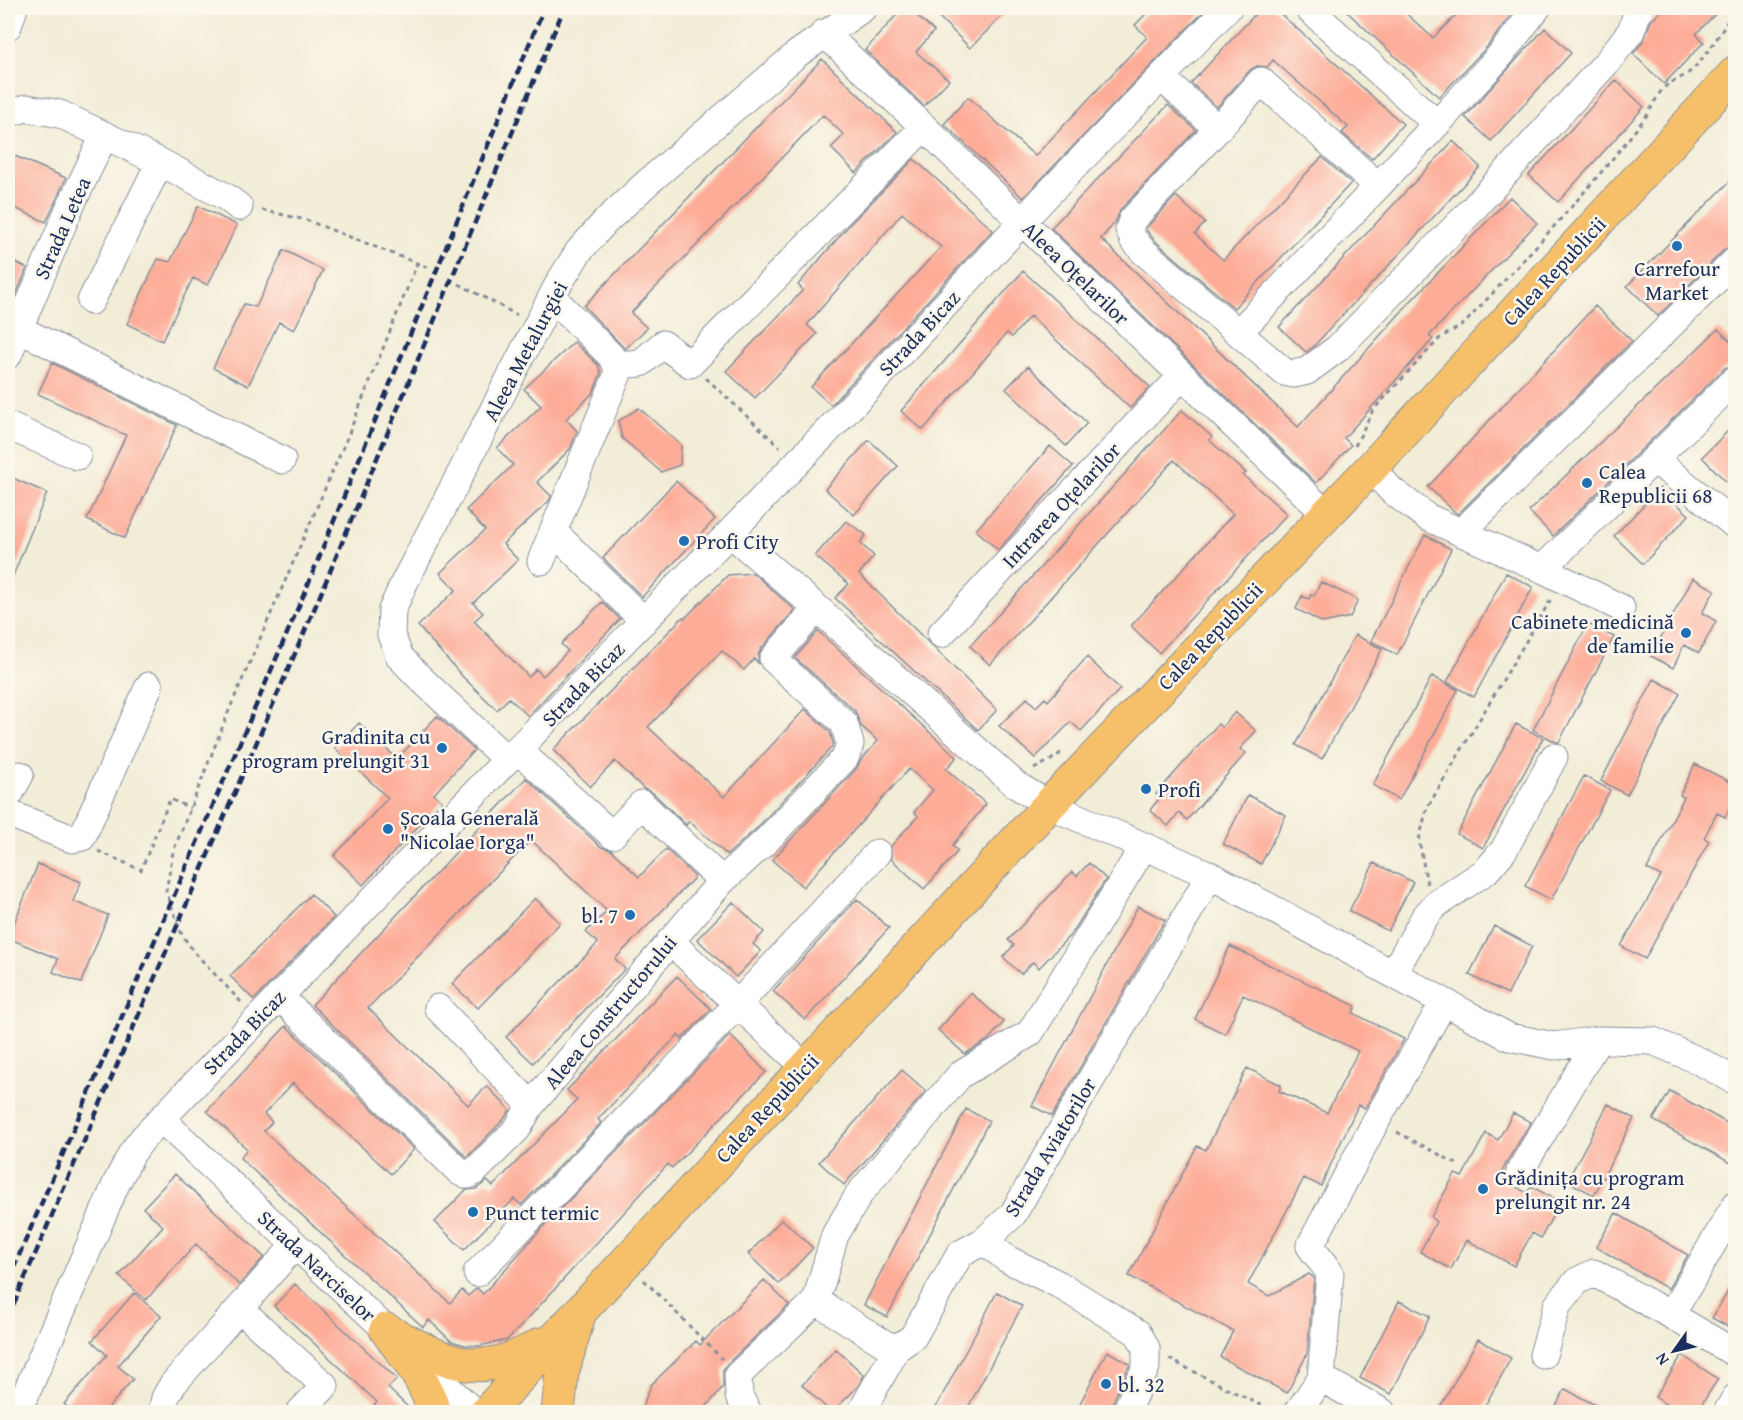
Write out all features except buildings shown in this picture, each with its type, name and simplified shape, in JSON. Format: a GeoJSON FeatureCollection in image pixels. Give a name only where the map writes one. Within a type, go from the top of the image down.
{"type":"FeatureCollection","features":[{"type":"Feature","properties":{"kind":"main road","name":"Calea Republicii"},"geometry":{"type":"LineString","coordinates":[[487,1413],[1049,805],[1326,514],[1363,457],[1736,72]]}},
{"type":"Feature","properties":{"kind":"main road"},"geometry":{"type":"LineString","coordinates":[[386,1330],[441,1358],[458,1364],[482,1366],[524,1354],[569,1323]]}},
{"type":"Feature","properties":{"kind":"main road"},"geometry":{"type":"LineString","coordinates":[[558,1413],[569,1323]]}},
{"type":"Feature","properties":{"kind":"main road"},"geometry":{"type":"LineString","coordinates":[[386,1330],[407,1358],[429,1394],[434,1413]]}},
{"type":"Feature","properties":{"kind":"street"},"geometry":{"type":"LineString","coordinates":[[8,26],[14,8]]}},
{"type":"Feature","properties":{"kind":"street","name":"Aleea Metalurgiei"},"geometry":{"type":"LineString","coordinates":[[722,881],[642,804],[612,836],[512,755],[417,675],[400,657],[392,635],[392,610],[537,325],[579,250],[606,221],[788,62],[824,33],[863,8]]}},
{"type":"Feature","properties":{"kind":"street","name":"Strada Bicaz"},"geometry":{"type":"LineString","coordinates":[[18,1413],[116,1184],[132,1153],[161,1119],[730,533],[1022,222],[1228,8]]}},
{"type":"Feature","properties":{"kind":"street"},"geometry":{"type":"LineString","coordinates":[[1308,8],[1437,124]]}},
{"type":"Feature","properties":{"kind":"street"},"geometry":{"type":"LineString","coordinates":[[1239,332],[1498,58],[1537,8]]}},
{"type":"Feature","properties":{"kind":"street"},"geometry":{"type":"LineString","coordinates":[[1378,186],[1261,81],[1142,208],[1132,220],[1129,229],[1133,239],[1143,251],[1284,372],[1294,374],[1307,371],[1338,348],[1470,212],[1608,62],[1631,31],[1639,8]]}},
{"type":"Feature","properties":{"kind":"street","name":"Aleea Oțelarilor"},"geometry":{"type":"LineString","coordinates":[[824,33],[1326,514]]}},
{"type":"Feature","properties":{"kind":"street"},"geometry":{"type":"LineString","coordinates":[[1161,77],[1218,129]]}},
{"type":"Feature","properties":{"kind":"street"},"geometry":{"type":"LineString","coordinates":[[8,113],[27,108],[60,114],[159,162],[226,197],[239,207]]}},
{"type":"Feature","properties":{"kind":"street"},"geometry":{"type":"LineString","coordinates":[[617,365],[641,363],[663,344],[690,364],[924,127]]}},
{"type":"Feature","properties":{"kind":"street","name":"Strada Letea"},"geometry":{"type":"LineString","coordinates":[[8,355],[69,209],[104,136]]}},
{"type":"Feature","properties":{"kind":"street"},"geometry":{"type":"LineString","coordinates":[[91,301],[159,162]]}},
{"type":"Feature","properties":{"kind":"street"},"geometry":{"type":"LineString","coordinates":[[1461,533],[1736,261]]}},
{"type":"Feature","properties":{"kind":"street"},"geometry":{"type":"LineString","coordinates":[[541,561],[617,376],[617,365],[610,355],[552,297]]}},
{"type":"Feature","properties":{"kind":"street"},"geometry":{"type":"LineString","coordinates":[[19,329],[282,460]]}},
{"type":"Feature","properties":{"kind":"street","name":"Intrarea Oțelarilor"},"geometry":{"type":"LineString","coordinates":[[941,634],[1182,376]]}},
{"type":"Feature","properties":{"kind":"street"},"geometry":{"type":"LineString","coordinates":[[1552,574],[1654,459],[1736,380]]}},
{"type":"Feature","properties":{"kind":"street"},"geometry":{"type":"LineString","coordinates":[[8,426],[77,456]]}},
{"type":"Feature","properties":{"kind":"street"},"geometry":{"type":"LineString","coordinates":[[1363,457],[1391,490],[1427,517],[1621,608]]}},
{"type":"Feature","properties":{"kind":"street"},"geometry":{"type":"LineString","coordinates":[[1654,459],[1736,526]]}},
{"type":"Feature","properties":{"kind":"street"},"geometry":{"type":"LineString","coordinates":[[554,531],[644,621]]}},
{"type":"Feature","properties":{"kind":"street"},"geometry":{"type":"LineString","coordinates":[[730,533],[1016,785],[1049,805],[1210,875],[1509,1037],[1554,1046],[1598,1040],[1653,1041],[1697,1060],[1736,1081]]}},
{"type":"Feature","properties":{"kind":"street","name":"Aleea Constructorului"},"geometry":{"type":"LineString","coordinates":[[279,996],[460,1172],[468,1175],[475,1171],[516,1129],[531,1105],[722,881],[768,839],[844,758],[850,744],[844,723],[773,659],[817,608]]}},
{"type":"Feature","properties":{"kind":"street"},"geometry":{"type":"LineString","coordinates":[[11,798],[72,839],[82,837],[149,687]]}},
{"type":"Feature","properties":{"kind":"street"},"geometry":{"type":"LineString","coordinates":[[1393,974],[1424,918],[1435,905],[1486,871],[1504,850],[1554,757]]}},
{"type":"Feature","properties":{"kind":"street"},"geometry":{"type":"LineString","coordinates":[[748,1413],[739,1396],[738,1375],[816,1301],[835,1235],[860,1193],[960,1075],[1030,1034],[1144,846]]}},
{"type":"Feature","properties":{"kind":"street"},"geometry":{"type":"LineString","coordinates":[[477,1273],[738,1004],[877,853]]}},
{"type":"Feature","properties":{"kind":"street","name":"Strada Aviatorilor"},"geometry":{"type":"LineString","coordinates":[[861,1413],[897,1348],[913,1337],[960,1254],[984,1241],[1013,1214],[1210,875]]}},
{"type":"Feature","properties":{"kind":"street"},"geometry":{"type":"LineString","coordinates":[[670,941],[805,1067]]}},
{"type":"Feature","properties":{"kind":"street"},"geometry":{"type":"LineString","coordinates":[[1298,1413],[1321,1378],[1330,1273],[1310,1246],[1376,1121],[1444,1002]]}},
{"type":"Feature","properties":{"kind":"street"},"geometry":{"type":"LineString","coordinates":[[438,1008],[531,1105]]}},
{"type":"Feature","properties":{"kind":"street"},"geometry":{"type":"LineString","coordinates":[[1520,1171],[1598,1040]]}},
{"type":"Feature","properties":{"kind":"street","name":"Strada Narciselor"},"geometry":{"type":"LineString","coordinates":[[161,1119],[474,1413]]}},
{"type":"Feature","properties":{"kind":"street"},"geometry":{"type":"LineString","coordinates":[[1671,1315],[1736,1204]]}},
{"type":"Feature","properties":{"kind":"street"},"geometry":{"type":"LineString","coordinates":[[984,1241],[1007,1259],[1058,1284],[1137,1333],[1146,1348],[1146,1367],[1126,1413]]}},
{"type":"Feature","properties":{"kind":"street"},"geometry":{"type":"LineString","coordinates":[[162,1413],[165,1398],[173,1384],[295,1245]]}},
{"type":"Feature","properties":{"kind":"street"},"geometry":{"type":"LineString","coordinates":[[1542,1354],[1557,1306],[1577,1281],[1594,1273],[1736,1354]]}},
{"type":"Feature","properties":{"kind":"street"},"geometry":{"type":"LineString","coordinates":[[816,1301],[885,1344],[897,1348]]}},
{"type":"Feature","properties":{"kind":"street"},"geometry":{"type":"LineString","coordinates":[[240,1309],[325,1386],[300,1413]]}},
{"type":"Feature","properties":{"kind":"street"},"geometry":{"type":"LineString","coordinates":[[1321,1378],[1382,1413]]}},
{"type":"Feature","properties":{"kind":"street"},"geometry":{"type":"LineString","coordinates":[[1727,1413],[1736,1397]]}},
{"type":"Feature","properties":{"kind":"path"},"geometry":{"type":"LineString","coordinates":[[1363,457],[1373,411],[1440,338],[1464,324],[1583,194],[1647,116],[1662,90],[1674,80],[1688,74],[1713,44],[1728,23],[1735,8]]}},
{"type":"Feature","properties":{"kind":"path"},"geometry":{"type":"LineString","coordinates":[[239,207],[306,220],[427,267]]}},
{"type":"Feature","properties":{"kind":"path"},"geometry":{"type":"LineString","coordinates":[[257,1019],[195,953],[182,934],[166,891],[173,852],[230,708],[347,438],[417,264]]}},
{"type":"Feature","properties":{"kind":"path"},"geometry":{"type":"LineString","coordinates":[[459,284],[537,325]]}},
{"type":"Feature","properties":{"kind":"path"},"geometry":{"type":"LineString","coordinates":[[690,364],[797,463]]}},
{"type":"Feature","properties":{"kind":"path"},"geometry":{"type":"LineString","coordinates":[[1435,905],[1424,876],[1419,840],[1427,808],[1552,574]]}},
{"type":"Feature","properties":{"kind":"path"},"geometry":{"type":"LineString","coordinates":[[1016,785],[1032,770],[1070,746]]}},
{"type":"Feature","properties":{"kind":"path"},"geometry":{"type":"LineString","coordinates":[[72,839],[141,870],[170,799],[190,808]]}},
{"type":"Feature","properties":{"kind":"path"},"geometry":{"type":"LineString","coordinates":[[1376,1121],[1459,1165]]}},
{"type":"Feature","properties":{"kind":"path"},"geometry":{"type":"LineString","coordinates":[[625,1262],[738,1375]]}},
{"type":"Feature","properties":{"kind":"path"},"geometry":{"type":"LineString","coordinates":[[1146,1348],[1274,1413]]}},
{"type":"Feature","properties":{"kind":"railway"},"geometry":{"type":"LineString","coordinates":[[8,1281],[304,594],[544,8]]}},
{"type":"Feature","properties":{"kind":"railway"},"geometry":{"type":"LineString","coordinates":[[8,1317],[319,598],[564,8]]}},
{"type":"Feature","properties":{"kind":"place","name":"Carrefour Market"},"geometry":{"type":"Point","coordinates":[1677,246]}},
{"type":"Feature","properties":{"kind":"place","name":"Calea Republicii 68"},"geometry":{"type":"Point","coordinates":[1587,483]}},
{"type":"Feature","properties":{"kind":"place","name":"Profi City"},"geometry":{"type":"Point","coordinates":[684,541]}},
{"type":"Feature","properties":{"kind":"place","name":"Cabinete medicină de familie"},"geometry":{"type":"Point","coordinates":[1686,633]}},
{"type":"Feature","properties":{"kind":"place","name":"Gradinita cu program prelungit 31"},"geometry":{"type":"Point","coordinates":[442,748]}},
{"type":"Feature","properties":{"kind":"place","name":"Profi"},"geometry":{"type":"Point","coordinates":[1146,789]}},
{"type":"Feature","properties":{"kind":"place","name":"Școala Generală \"Nicolae Iorga\""},"geometry":{"type":"Point","coordinates":[388,829]}},
{"type":"Feature","properties":{"kind":"place","name":"bl. 7"},"geometry":{"type":"Point","coordinates":[630,915]}},
{"type":"Feature","properties":{"kind":"place","name":"Grădinița cu program prelungit nr. 24"},"geometry":{"type":"Point","coordinates":[1483,1189]}},
{"type":"Feature","properties":{"kind":"place","name":"Punct termic"},"geometry":{"type":"Point","coordinates":[473,1212]}},
{"type":"Feature","properties":{"kind":"place","name":"bl. 32"},"geometry":{"type":"Point","coordinates":[1106,1384]}}]}
